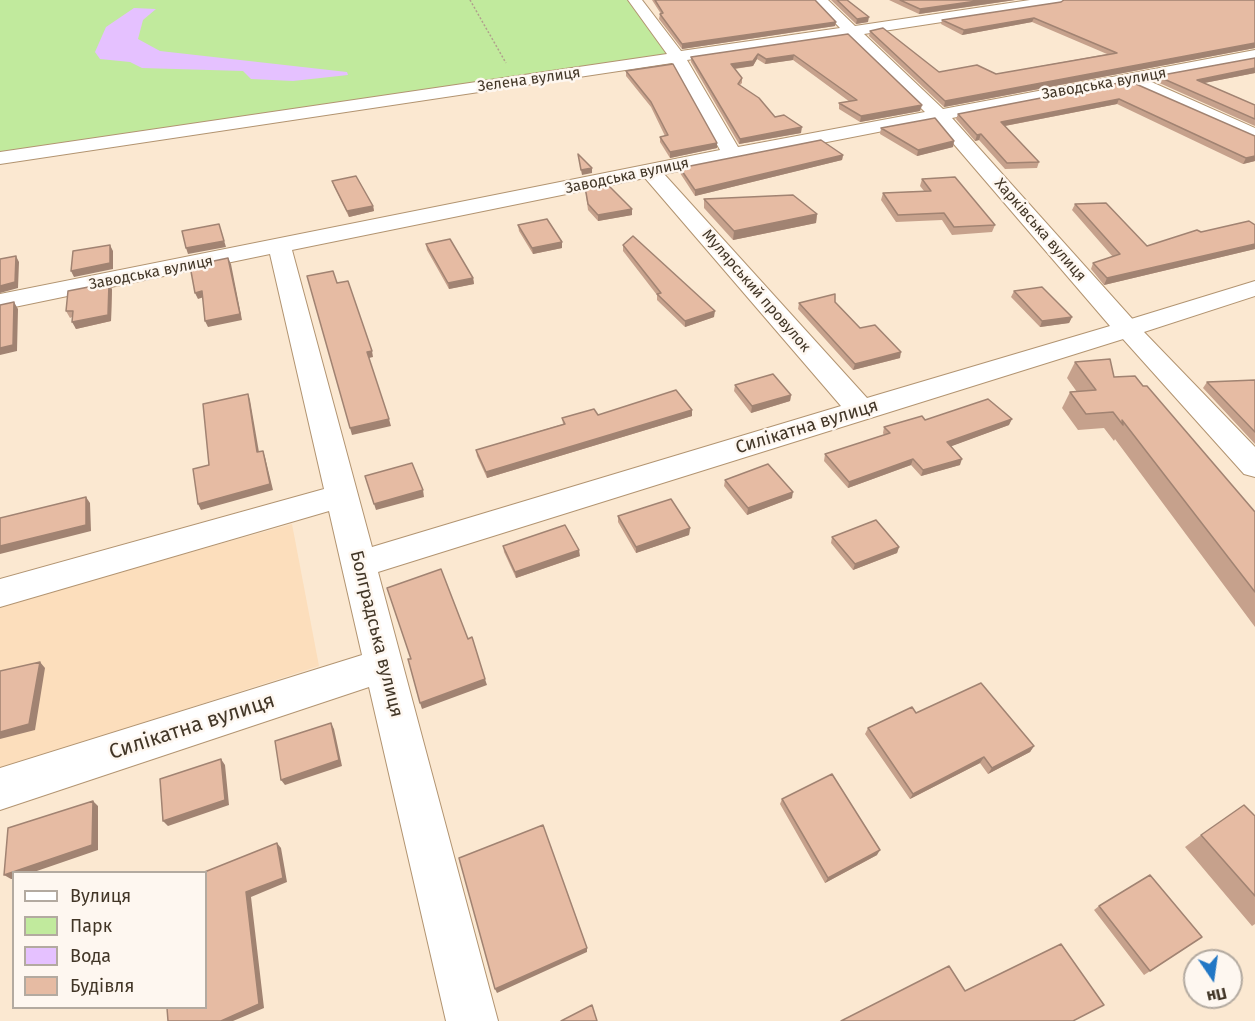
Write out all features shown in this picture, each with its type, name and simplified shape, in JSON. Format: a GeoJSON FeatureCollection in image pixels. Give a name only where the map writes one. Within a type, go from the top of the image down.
{"type":"FeatureCollection","features":[{"type":"Feature","properties":{"kind":"street"},"geometry":{"type":"LineString","coordinates":[[635,0],[678,58],[732,154]]}},
{"type":"Feature","properties":{"kind":"street","name":"Харківська вулиця"},"geometry":{"type":"LineString","coordinates":[[820,0],[938,114],[1127,329],[1255,466]]}},
{"type":"Feature","properties":{"kind":"street","name":"Зелена вулиця"},"geometry":{"type":"LineString","coordinates":[[0,158],[1059,0]]}},
{"type":"Feature","properties":{"kind":"street","name":"Заводська вулиця"},"geometry":{"type":"LineString","coordinates":[[0,302],[732,154],[1255,55]]}},
{"type":"Feature","properties":{"kind":"street"},"geometry":{"type":"LineString","coordinates":[[1131,80],[1255,135]]}},
{"type":"Feature","properties":{"kind":"street","name":"Мулярський провулок"},"geometry":{"type":"LineString","coordinates":[[650,171],[861,410]]}},
{"type":"Feature","properties":{"kind":"street","name":"Болградська вулиця"},"geometry":{"type":"LineString","coordinates":[[280,247],[472,1021]]}},
{"type":"Feature","properties":{"kind":"street","name":"Силікатна вулиця"},"geometry":{"type":"LineString","coordinates":[[359,564],[1255,288]]}},
{"type":"Feature","properties":{"kind":"street"},"geometry":{"type":"LineString","coordinates":[[0,593],[342,496]]}},
{"type":"Feature","properties":{"kind":"street","name":"Силікатна вулиця"},"geometry":{"type":"LineString","coordinates":[[0,789],[384,665]]}},
{"type":"Feature","properties":{"kind":"path"},"geometry":{"type":"LineString","coordinates":[[470,0],[516,82]]}},
{"type":"Feature","properties":{"kind":"shaded area"},"geometry":{"type":"Polygon","coordinates":[[[292,524],[319,666],[0,769],[0,605],[292,524]]]}},
{"type":"Feature","properties":{"kind":"green space"},"geometry":{"type":"Polygon","coordinates":[[[0,0],[635,0],[678,58],[0,158],[0,0]]]}},
{"type":"Feature","properties":{"kind":"water"},"geometry":{"type":"Polygon","coordinates":[[[134,8],[156,9],[143,20],[138,39],[160,51],[347,72],[348,75],[293,81],[251,79],[243,71],[142,68],[130,62],[100,59],[95,52],[106,27],[134,8]]]}},
{"type":"Feature","properties":{"kind":"building"},"geometry":{"type":"Polygon","coordinates":[[[655,0],[815,0],[836,22],[682,44],[660,14],[663,13],[655,0]]]}},
{"type":"Feature","properties":{"kind":"building"},"geometry":{"type":"Polygon","coordinates":[[[837,0],[847,0],[869,17],[857,19],[837,0]]]}},
{"type":"Feature","properties":{"kind":"building"},"geometry":{"type":"Polygon","coordinates":[[[900,0],[984,0],[920,9],[900,0]]]}},
{"type":"Feature","properties":{"kind":"building"},"geometry":{"type":"Polygon","coordinates":[[[1064,0],[1255,0],[1255,43],[945,101],[870,31],[883,28],[939,72],[977,65],[996,74],[1117,53],[1034,18],[964,30],[942,20],[1064,0]]]}},
{"type":"Feature","properties":{"kind":"building"},"geometry":{"type":"Polygon","coordinates":[[[848,34],[922,105],[861,116],[839,103],[857,100],[794,55],[766,59],[758,54],[753,61],[731,64],[742,78],[738,84],[759,98],[775,117],[784,115],[802,127],[740,139],[691,57],[848,34]]]}},
{"type":"Feature","properties":{"kind":"building"},"geometry":{"type":"Polygon","coordinates":[[[1255,58],[1255,68],[1197,80],[1255,105],[1255,119],[1157,76],[1255,58]]]}},
{"type":"Feature","properties":{"kind":"building"},"geometry":{"type":"Polygon","coordinates":[[[673,64],[717,143],[670,152],[660,137],[668,135],[651,102],[626,71],[673,64]]]}},
{"type":"Feature","properties":{"kind":"building"},"geometry":{"type":"Polygon","coordinates":[[[1129,81],[1255,136],[1255,156],[1246,158],[1119,99],[1001,122],[1039,162],[1007,163],[981,134],[977,135],[958,114],[1129,81]]]}},
{"type":"Feature","properties":{"kind":"building"},"geometry":{"type":"Polygon","coordinates":[[[935,118],[954,141],[918,150],[881,128],[935,118]]]}},
{"type":"Feature","properties":{"kind":"building"},"geometry":{"type":"Polygon","coordinates":[[[821,140],[843,155],[695,190],[680,168],[821,140]]]}},
{"type":"Feature","properties":{"kind":"building"},"geometry":{"type":"Polygon","coordinates":[[[578,154],[592,168],[581,170],[578,154]]]}},
{"type":"Feature","properties":{"kind":"building"},"geometry":{"type":"Polygon","coordinates":[[[356,176],[373,206],[347,211],[332,181],[356,176]]]}},
{"type":"Feature","properties":{"kind":"building"},"geometry":{"type":"Polygon","coordinates":[[[955,177],[995,225],[954,227],[944,213],[898,215],[883,193],[931,191],[922,179],[955,177]]]}},
{"type":"Feature","properties":{"kind":"building"},"geometry":{"type":"Polygon","coordinates":[[[606,183],[632,209],[598,215],[588,204],[585,187],[606,183]]]}},
{"type":"Feature","properties":{"kind":"building"},"geometry":{"type":"Polygon","coordinates":[[[793,195],[817,214],[734,231],[704,199],[793,195]]]}},
{"type":"Feature","properties":{"kind":"building"},"geometry":{"type":"Polygon","coordinates":[[[1106,203],[1147,246],[1197,230],[1201,232],[1249,221],[1255,225],[1255,244],[1107,278],[1093,263],[1120,254],[1075,204],[1106,203]]]}},
{"type":"Feature","properties":{"kind":"building"},"geometry":{"type":"Polygon","coordinates":[[[547,219],[562,242],[532,248],[518,225],[547,219]]]}},
{"type":"Feature","properties":{"kind":"building"},"geometry":{"type":"Polygon","coordinates":[[[219,224],[224,241],[186,248],[182,231],[219,224]]]}},
{"type":"Feature","properties":{"kind":"building"},"geometry":{"type":"Polygon","coordinates":[[[633,236],[715,311],[685,321],[657,294],[661,293],[623,245],[633,236]]]}},
{"type":"Feature","properties":{"kind":"building"},"geometry":{"type":"Polygon","coordinates":[[[450,239],[473,278],[448,283],[426,244],[450,239]]]}},
{"type":"Feature","properties":{"kind":"building"},"geometry":{"type":"Polygon","coordinates":[[[110,245],[110,263],[71,271],[73,251],[110,245]]]}},
{"type":"Feature","properties":{"kind":"building"},"geometry":{"type":"Polygon","coordinates":[[[16,256],[15,282],[0,286],[0,259],[16,256]]]}},
{"type":"Feature","properties":{"kind":"building"},"geometry":{"type":"Polygon","coordinates":[[[228,258],[240,314],[205,321],[202,291],[195,293],[190,266],[228,258]]]}},
{"type":"Feature","properties":{"kind":"building"},"geometry":{"type":"Polygon","coordinates":[[[333,271],[337,283],[348,281],[372,351],[367,352],[389,419],[350,428],[307,276],[333,271]]]}},
{"type":"Feature","properties":{"kind":"building"},"geometry":{"type":"Polygon","coordinates":[[[109,283],[108,315],[72,322],[73,311],[66,311],[68,291],[109,283]]]}},
{"type":"Feature","properties":{"kind":"building"},"geometry":{"type":"Polygon","coordinates":[[[1042,287],[1072,317],[1042,321],[1014,291],[1042,287]]]}},
{"type":"Feature","properties":{"kind":"building"},"geometry":{"type":"Polygon","coordinates":[[[835,294],[835,302],[860,328],[875,325],[901,352],[855,364],[799,303],[835,294]]]}},
{"type":"Feature","properties":{"kind":"building"},"geometry":{"type":"Polygon","coordinates":[[[14,302],[13,345],[0,348],[0,305],[14,302]]]}},
{"type":"Feature","properties":{"kind":"building"},"geometry":{"type":"Polygon","coordinates":[[[1110,359],[1114,377],[1135,376],[1143,386],[1147,386],[1255,512],[1255,592],[1122,420],[1123,425],[1113,412],[1086,414],[1070,392],[1096,390],[1075,362],[1110,359]]]}},
{"type":"Feature","properties":{"kind":"building"},"geometry":{"type":"Polygon","coordinates":[[[773,374],[791,395],[752,406],[735,385],[773,374]]]}},
{"type":"Feature","properties":{"kind":"building"},"geometry":{"type":"Polygon","coordinates":[[[1255,380],[1255,432],[1207,382],[1255,380]]]}},
{"type":"Feature","properties":{"kind":"building"},"geometry":{"type":"Polygon","coordinates":[[[676,390],[692,410],[486,472],[476,450],[565,424],[562,418],[594,409],[598,415],[676,390]]]}},
{"type":"Feature","properties":{"kind":"building"},"geometry":{"type":"Polygon","coordinates":[[[248,394],[257,452],[263,451],[270,484],[198,504],[193,469],[209,465],[203,404],[248,394]]]}},
{"type":"Feature","properties":{"kind":"building"},"geometry":{"type":"Polygon","coordinates":[[[988,399],[1012,419],[947,442],[962,459],[923,470],[913,459],[849,482],[825,454],[890,433],[884,427],[922,416],[925,420],[988,399]]]}},
{"type":"Feature","properties":{"kind":"building"},"geometry":{"type":"Polygon","coordinates":[[[412,463],[423,490],[374,504],[365,476],[412,463]]]}},
{"type":"Feature","properties":{"kind":"building"},"geometry":{"type":"Polygon","coordinates":[[[768,464],[793,492],[748,508],[725,480],[768,464]]]}},
{"type":"Feature","properties":{"kind":"building"},"geometry":{"type":"Polygon","coordinates":[[[86,497],[86,525],[0,546],[0,518],[86,497]]]}},
{"type":"Feature","properties":{"kind":"building"},"geometry":{"type":"Polygon","coordinates":[[[671,499],[690,528],[636,547],[618,516],[671,499]]]}},
{"type":"Feature","properties":{"kind":"building"},"geometry":{"type":"Polygon","coordinates":[[[876,520],[899,547],[855,564],[832,537],[876,520]]]}},
{"type":"Feature","properties":{"kind":"building"},"geometry":{"type":"Polygon","coordinates":[[[565,525],[579,550],[515,572],[503,546],[565,525]]]}},
{"type":"Feature","properties":{"kind":"building"},"geometry":{"type":"Polygon","coordinates":[[[441,569],[468,639],[472,637],[485,679],[420,703],[408,659],[411,659],[387,588],[441,569]]]}},
{"type":"Feature","properties":{"kind":"building"},"geometry":{"type":"Polygon","coordinates":[[[40,662],[29,724],[0,732],[0,671],[40,662]]]}},
{"type":"Feature","properties":{"kind":"building"},"geometry":{"type":"Polygon","coordinates":[[[981,683],[1034,746],[992,768],[984,757],[913,794],[868,728],[912,707],[916,713],[981,683]]]}},
{"type":"Feature","properties":{"kind":"building"},"geometry":{"type":"Polygon","coordinates":[[[331,723],[339,760],[281,780],[275,741],[331,723]]]}},
{"type":"Feature","properties":{"kind":"building"},"geometry":{"type":"Polygon","coordinates":[[[221,759],[225,800],[163,821],[160,779],[221,759]]]}},
{"type":"Feature","properties":{"kind":"building"},"geometry":{"type":"Polygon","coordinates":[[[832,774],[880,850],[828,878],[782,799],[832,774]]]}},
{"type":"Feature","properties":{"kind":"building"},"geometry":{"type":"Polygon","coordinates":[[[93,801],[92,845],[4,875],[8,828],[93,801]]]}},
{"type":"Feature","properties":{"kind":"building"},"geometry":{"type":"Polygon","coordinates":[[[1244,805],[1255,816],[1255,896],[1201,835],[1244,805]]]}},
{"type":"Feature","properties":{"kind":"building"},"geometry":{"type":"Polygon","coordinates":[[[543,825],[587,948],[495,989],[459,858],[543,825]]]}},
{"type":"Feature","properties":{"kind":"building"},"geometry":{"type":"Polygon","coordinates":[[[277,843],[283,878],[246,892],[259,1004],[221,1021],[168,1021],[167,1009],[207,1009],[207,871],[277,843]]]}},
{"type":"Feature","properties":{"kind":"building"},"geometry":{"type":"Polygon","coordinates":[[[1150,875],[1202,937],[1150,971],[1099,906],[1150,875]]]}},
{"type":"Feature","properties":{"kind":"building"},"geometry":{"type":"Polygon","coordinates":[[[1061,944],[1104,1005],[1073,1021],[841,1021],[949,966],[965,991],[1061,944]]]}},
{"type":"Feature","properties":{"kind":"building"},"geometry":{"type":"Polygon","coordinates":[[[592,1005],[597,1021],[561,1021],[592,1005]]]}}]}
